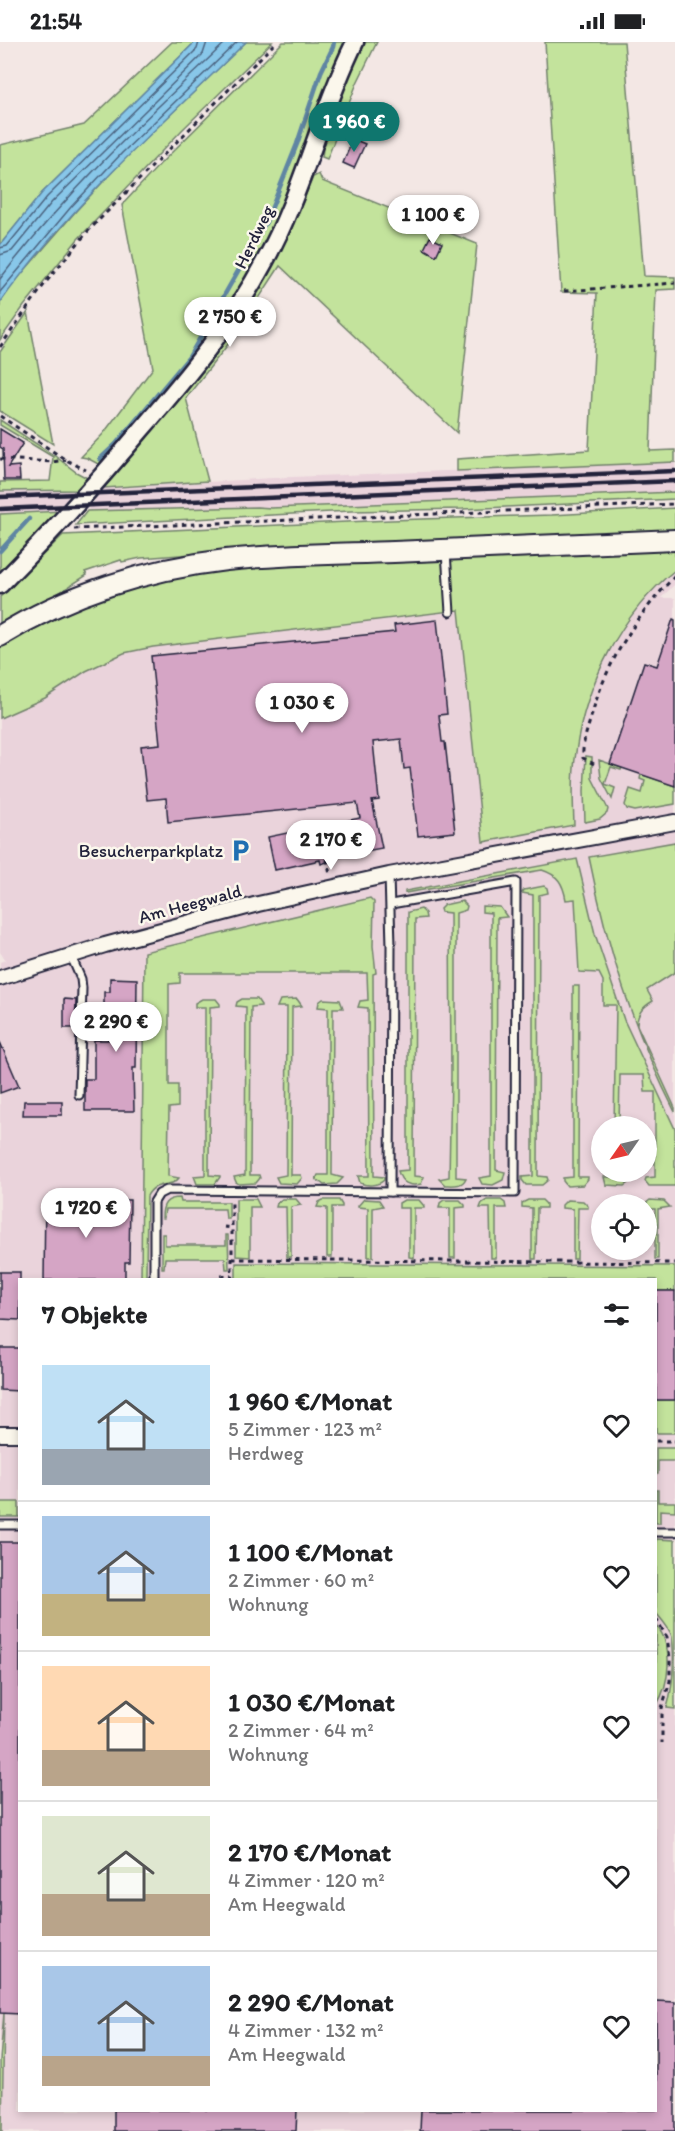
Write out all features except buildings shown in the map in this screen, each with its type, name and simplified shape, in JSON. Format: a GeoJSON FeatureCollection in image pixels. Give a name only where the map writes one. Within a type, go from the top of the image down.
{"type":"FeatureCollection","features":[{"type":"Feature","properties":{"kind":"main road"},"geometry":{"type":"LineString","coordinates":[[0,636],[46,611],[99,588],[175,568],[228,560],[675,540]]}},
{"type":"Feature","properties":{"kind":"street","name":"Herdweg"},"geometry":{"type":"LineString","coordinates":[[0,585],[56,529],[102,476],[195,365],[236,311],[279,232],[355,42]]}},
{"type":"Feature","properties":{"kind":"street","name":"Am Heegwald"},"geometry":{"type":"LineString","coordinates":[[0,978],[258,904],[389,875],[675,822]]}},
{"type":"Feature","properties":{"kind":"street"},"geometry":{"type":"LineString","coordinates":[[0,1434],[18,1434]]}},
{"type":"Feature","properties":{"kind":"lane"},"geometry":{"type":"LineString","coordinates":[[446,549],[450,612]]}},
{"type":"Feature","properties":{"kind":"lane"},"geometry":{"type":"LineString","coordinates":[[389,875],[391,904],[390,1192]]}},
{"type":"Feature","properties":{"kind":"lane"},"geometry":{"type":"LineString","coordinates":[[154,1278],[154,1202],[159,1194],[167,1190],[515,1193],[516,882],[391,904]]}},
{"type":"Feature","properties":{"kind":"lane"},"geometry":{"type":"LineString","coordinates":[[71,956],[81,979],[82,988],[78,1095]]}},
{"type":"Feature","properties":{"kind":"lane"},"geometry":{"type":"LineString","coordinates":[[0,1525],[18,1525]]}},
{"type":"Feature","properties":{"kind":"lane"},"geometry":{"type":"LineString","coordinates":[[657,1532],[675,1532]]}},
{"type":"Feature","properties":{"kind":"path"},"geometry":{"type":"LineString","coordinates":[[0,346],[46,282],[90,230],[276,42]]}},
{"type":"Feature","properties":{"kind":"path"},"geometry":{"type":"LineString","coordinates":[[564,291],[675,283]]}},
{"type":"Feature","properties":{"kind":"path"},"geometry":{"type":"LineString","coordinates":[[0,416],[79,468],[102,476]]}},
{"type":"Feature","properties":{"kind":"path"},"geometry":{"type":"LineString","coordinates":[[0,459],[52,462],[66,460]]}},
{"type":"Feature","properties":{"kind":"path"},"geometry":{"type":"LineString","coordinates":[[56,529],[675,504]]}},
{"type":"Feature","properties":{"kind":"path"},"geometry":{"type":"LineString","coordinates":[[594,764],[583,758],[583,745],[605,676],[635,623],[675,576]]}},
{"type":"Feature","properties":{"kind":"path"},"geometry":{"type":"LineString","coordinates":[[221,1276],[232,1278],[232,1190]]}},
{"type":"Feature","properties":{"kind":"path"},"geometry":{"type":"LineString","coordinates":[[224,1227],[232,1228]]}},
{"type":"Feature","properties":{"kind":"path"},"geometry":{"type":"LineString","coordinates":[[232,1259],[350,1258],[675,1263]]}},
{"type":"Feature","properties":{"kind":"path"},"geometry":{"type":"LineString","coordinates":[[657,1441],[675,1441]]}},
{"type":"Feature","properties":{"kind":"path"},"geometry":{"type":"LineString","coordinates":[[657,1621],[667,1637],[673,1658],[670,1681],[662,1708],[662,1743]]}},
{"type":"Feature","properties":{"kind":"shaded area"},"geometry":{"type":"Polygon","coordinates":[[[675,462],[675,492],[271,508],[87,511],[104,488],[291,477],[675,462]]]}},
{"type":"Feature","properties":{"kind":"shaded area"},"geometry":{"type":"Polygon","coordinates":[[[83,490],[62,511],[0,514],[0,491],[83,490]]]}},
{"type":"Feature","properties":{"kind":"shaded area"},"geometry":{"type":"Polygon","coordinates":[[[675,570],[675,584],[661,598],[675,598],[675,2131],[0,2131],[0,962],[5,960],[0,952],[0,718],[45,698],[86,671],[124,653],[153,647],[459,610],[668,576],[675,570]]]}},
{"type":"Feature","properties":{"kind":"green space"},"geometry":{"type":"Polygon","coordinates":[[[172,42],[195,42],[42,193],[0,245],[0,145],[84,125],[172,42]]]}},
{"type":"Feature","properties":{"kind":"green space"},"geometry":{"type":"Polygon","coordinates":[[[246,42],[272,42],[182,130],[78,239],[0,340],[0,303],[12,285],[126,157],[246,42]]]}},
{"type":"Feature","properties":{"kind":"green space"},"geometry":{"type":"Polygon","coordinates":[[[283,42],[349,42],[264,252],[233,304],[182,374],[102,466],[81,457],[103,434],[153,368],[122,205],[283,42]]]}},
{"type":"Feature","properties":{"kind":"green space"},"geometry":{"type":"Polygon","coordinates":[[[366,42],[377,42],[357,83],[327,159],[322,157],[323,149],[351,71],[366,42]]]}},
{"type":"Feature","properties":{"kind":"green space"},"geometry":{"type":"Polygon","coordinates":[[[545,42],[624,42],[644,276],[675,277],[675,289],[656,290],[650,451],[675,450],[675,462],[457,471],[457,459],[589,450],[597,293],[561,292],[545,42]]]}},
{"type":"Feature","properties":{"kind":"green space"},"geometry":{"type":"Polygon","coordinates":[[[319,174],[322,181],[477,244],[457,433],[280,266],[233,338],[186,398],[208,481],[104,488],[190,386],[245,313],[290,233],[313,177],[319,174]]]}},
{"type":"Feature","properties":{"kind":"green space"},"geometry":{"type":"Polygon","coordinates":[[[28,312],[53,444],[0,411],[0,352],[28,312]]]}},
{"type":"Feature","properties":{"kind":"green space"},"geometry":{"type":"Polygon","coordinates":[[[0,420],[91,480],[83,490],[0,491],[0,482],[50,481],[53,457],[0,425],[0,420]]]}},
{"type":"Feature","properties":{"kind":"green space"},"geometry":{"type":"Polygon","coordinates":[[[675,492],[675,499],[463,509],[351,511],[76,525],[87,511],[271,508],[675,492]]]}},
{"type":"Feature","properties":{"kind":"green space"},"geometry":{"type":"Polygon","coordinates":[[[675,508],[675,532],[231,551],[141,558],[122,562],[121,560],[85,572],[87,575],[45,602],[0,626],[0,597],[63,535],[675,508]]]}},
{"type":"Feature","properties":{"kind":"green space"},"geometry":{"type":"Polygon","coordinates":[[[62,511],[0,572],[0,514],[62,511]]]}},
{"type":"Feature","properties":{"kind":"green space"},"geometry":{"type":"Polygon","coordinates":[[[675,550],[675,570],[638,607],[623,628],[597,676],[581,727],[575,761],[574,825],[483,842],[459,610],[153,647],[124,653],[86,671],[45,698],[0,718],[0,647],[69,610],[123,590],[165,578],[211,571],[297,564],[675,550]]]}},
{"type":"Feature","properties":{"kind":"green space"},"geometry":{"type":"Polygon","coordinates":[[[586,756],[592,757],[592,778],[608,809],[600,819],[585,822],[584,791],[586,756]]]}},
{"type":"Feature","properties":{"kind":"green space"},"geometry":{"type":"Polygon","coordinates":[[[599,760],[622,768],[621,770],[611,767],[605,784],[615,788],[612,799],[601,778],[599,760]]]}},
{"type":"Feature","properties":{"kind":"green space"},"geometry":{"type":"Polygon","coordinates":[[[641,774],[675,786],[675,804],[635,811],[627,809],[625,805],[630,789],[642,793],[645,781],[640,779],[641,774]]]}},
{"type":"Feature","properties":{"kind":"green space"},"geometry":{"type":"Polygon","coordinates":[[[675,842],[675,972],[647,990],[653,1001],[641,1011],[637,1025],[675,1112],[646,1050],[623,988],[604,924],[589,857],[675,842]]]}},
{"type":"Feature","properties":{"kind":"green space"},"geometry":{"type":"Polygon","coordinates":[[[577,859],[595,934],[624,1020],[675,1129],[675,1186],[649,1186],[646,1182],[657,1182],[657,1116],[655,1116],[655,1092],[645,1092],[644,1075],[620,1075],[619,1116],[614,1116],[616,1005],[603,1005],[603,981],[599,973],[579,972],[575,899],[566,900],[559,880],[542,870],[405,893],[405,891],[577,859]]]}},
{"type":"Feature","properties":{"kind":"green space"},"geometry":{"type":"Polygon","coordinates":[[[544,886],[548,893],[539,895],[538,1176],[547,1177],[548,1180],[542,1185],[526,1185],[522,1177],[533,1176],[533,895],[522,893],[524,890],[544,886]]]}},
{"type":"Feature","properties":{"kind":"green space"},"geometry":{"type":"Polygon","coordinates":[[[370,898],[374,902],[373,946],[376,973],[373,974],[374,1176],[384,1177],[384,1180],[366,1185],[360,1183],[358,1176],[369,1176],[368,1008],[358,1007],[360,1001],[368,1000],[367,973],[180,973],[180,983],[169,984],[169,1085],[178,1085],[178,1107],[169,1108],[168,1176],[179,1178],[172,1183],[155,1188],[147,1196],[146,1278],[141,1278],[144,952],[370,898]]]}},
{"type":"Feature","properties":{"kind":"green space"},"geometry":{"type":"Polygon","coordinates":[[[462,901],[467,906],[466,910],[456,913],[456,1177],[466,1178],[460,1184],[445,1185],[439,1179],[449,1177],[450,913],[441,912],[440,909],[444,905],[462,901]]]}},
{"type":"Feature","properties":{"kind":"green space"},"geometry":{"type":"Polygon","coordinates":[[[482,906],[500,907],[507,917],[497,918],[496,1170],[505,1172],[503,1180],[493,1185],[482,1184],[479,1178],[491,1176],[491,913],[482,912],[482,906]]]}},
{"type":"Feature","properties":{"kind":"green space"},"geometry":{"type":"Polygon","coordinates":[[[421,909],[426,918],[415,919],[414,1176],[424,1177],[421,1184],[413,1185],[403,1181],[398,1171],[408,1170],[408,912],[421,909]]]}},
{"type":"Feature","properties":{"kind":"green space"},"geometry":{"type":"Polygon","coordinates":[[[573,986],[579,986],[578,1177],[588,1177],[588,1179],[583,1185],[567,1186],[563,1178],[573,1177],[573,986]]]}},
{"type":"Feature","properties":{"kind":"green space"},"geometry":{"type":"Polygon","coordinates":[[[202,999],[216,999],[220,1004],[220,1006],[210,1007],[209,1175],[220,1176],[215,1184],[197,1184],[194,1176],[205,1175],[205,1007],[195,1007],[195,1003],[202,999]]]}},
{"type":"Feature","properties":{"kind":"green space"},"geometry":{"type":"Polygon","coordinates":[[[242,999],[257,999],[261,1005],[251,1007],[250,1175],[259,1175],[260,1178],[256,1183],[239,1184],[234,1177],[245,1175],[246,1007],[236,1006],[237,1002],[242,999]]]}},
{"type":"Feature","properties":{"kind":"green space"},"geometry":{"type":"Polygon","coordinates":[[[297,999],[302,1006],[292,1007],[291,1175],[301,1175],[302,1178],[297,1184],[279,1183],[276,1177],[286,1175],[287,1007],[277,1007],[280,1000],[297,999]]]}},
{"type":"Feature","properties":{"kind":"green space"},"geometry":{"type":"Polygon","coordinates":[[[323,999],[340,1000],[343,1008],[333,1008],[332,1175],[343,1178],[337,1184],[324,1185],[316,1179],[318,1175],[328,1175],[328,1008],[318,1007],[319,1002],[323,999]]]}},
{"type":"Feature","properties":{"kind":"green space"},"geometry":{"type":"Polygon","coordinates":[[[605,1182],[628,1182],[624,1186],[606,1185],[605,1182]]]}},
{"type":"Feature","properties":{"kind":"green space"},"geometry":{"type":"Polygon","coordinates":[[[180,1198],[181,1202],[229,1202],[229,1219],[226,1219],[225,1209],[165,1209],[164,1218],[162,1218],[166,1203],[171,1199],[180,1198]]]}},
{"type":"Feature","properties":{"kind":"green space"},"geometry":{"type":"Polygon","coordinates":[[[236,1199],[256,1199],[260,1207],[250,1207],[250,1257],[236,1256],[236,1199]]]}},
{"type":"Feature","properties":{"kind":"green space"},"geometry":{"type":"Polygon","coordinates":[[[282,1199],[296,1199],[301,1205],[291,1207],[291,1257],[287,1257],[286,1207],[276,1207],[282,1199]]]}},
{"type":"Feature","properties":{"kind":"green space"},"geometry":{"type":"Polygon","coordinates":[[[364,1199],[379,1200],[383,1206],[373,1208],[373,1257],[368,1257],[368,1208],[358,1207],[364,1199]]]}},
{"type":"Feature","properties":{"kind":"green space"},"geometry":{"type":"Polygon","coordinates":[[[323,1200],[339,1200],[342,1205],[342,1207],[332,1207],[332,1257],[327,1257],[327,1208],[317,1207],[323,1200]]]}},
{"type":"Feature","properties":{"kind":"green space"},"geometry":{"type":"Polygon","coordinates":[[[404,1200],[419,1200],[424,1206],[424,1208],[414,1208],[414,1258],[409,1257],[409,1208],[399,1208],[399,1203],[404,1200]]]}},
{"type":"Feature","properties":{"kind":"green space"},"geometry":{"type":"Polygon","coordinates":[[[444,1200],[460,1200],[465,1205],[465,1207],[455,1208],[455,1258],[450,1258],[450,1208],[439,1208],[440,1203],[444,1200]]]}},
{"type":"Feature","properties":{"kind":"green space"},"geometry":{"type":"Polygon","coordinates":[[[487,1200],[501,1200],[505,1203],[506,1208],[496,1208],[496,1258],[491,1258],[490,1208],[480,1208],[487,1200]]]}},
{"type":"Feature","properties":{"kind":"green space"},"geometry":{"type":"Polygon","coordinates":[[[528,1200],[542,1200],[546,1204],[546,1208],[537,1208],[536,1259],[532,1259],[532,1208],[522,1207],[522,1203],[528,1200]]]}},
{"type":"Feature","properties":{"kind":"green space"},"geometry":{"type":"Polygon","coordinates":[[[567,1200],[583,1201],[588,1206],[588,1208],[578,1208],[577,1259],[573,1259],[573,1209],[562,1208],[567,1200]]]}},
{"type":"Feature","properties":{"kind":"green space"},"geometry":{"type":"Polygon","coordinates":[[[657,1200],[664,1201],[670,1207],[658,1209],[658,1259],[657,1200]]]}},
{"type":"Feature","properties":{"kind":"green space"},"geometry":{"type":"Polygon","coordinates":[[[162,1234],[165,1234],[165,1245],[226,1245],[226,1235],[228,1235],[229,1269],[226,1269],[225,1258],[165,1258],[164,1268],[162,1268],[162,1234]]]}},
{"type":"Feature","properties":{"kind":"green space"},"geometry":{"type":"Polygon","coordinates":[[[236,1263],[675,1266],[675,1291],[657,1291],[657,1278],[236,1278],[236,1263]]]}},
{"type":"Feature","properties":{"kind":"green space"},"geometry":{"type":"Polygon","coordinates":[[[657,1400],[675,1400],[675,1433],[657,1433],[657,1400]]]}},
{"type":"Feature","properties":{"kind":"green space"},"geometry":{"type":"Polygon","coordinates":[[[657,1448],[675,1448],[675,1461],[658,1461],[658,1474],[657,1448]]]}},
{"type":"Feature","properties":{"kind":"green space"},"geometry":{"type":"Polygon","coordinates":[[[657,1490],[658,1502],[675,1502],[675,1511],[660,1510],[660,1523],[657,1523],[657,1490]]]}},
{"type":"Feature","properties":{"kind":"green space"},"geometry":{"type":"Polygon","coordinates":[[[0,1502],[18,1502],[18,1517],[0,1517],[0,1502]]]}},
{"type":"Feature","properties":{"kind":"green space"},"geometry":{"type":"Polygon","coordinates":[[[657,1539],[675,1540],[675,1709],[667,1708],[673,1673],[673,1654],[672,1637],[657,1614],[657,1539]]]}},
{"type":"Feature","properties":{"kind":"green space"},"geometry":{"type":"Polygon","coordinates":[[[657,1626],[666,1643],[668,1654],[667,1676],[657,1704],[657,1626]]]}},
{"type":"Feature","properties":{"kind":"green space"},"geometry":{"type":"Polygon","coordinates":[[[4,2013],[2,2131],[0,2131],[0,2060],[4,2013]]]}},
{"type":"Feature","properties":{"kind":"water"},"geometry":{"type":"Polygon","coordinates":[[[195,42],[246,42],[86,199],[27,267],[0,303],[0,245],[42,193],[195,42]]]}},
{"type":"Feature","properties":{"kind":"waterway"},"geometry":{"type":"LineString","coordinates":[[100,459],[116,444],[189,357],[266,222],[334,42]]}},
{"type":"Feature","properties":{"kind":"waterway"},"geometry":{"type":"LineString","coordinates":[[0,551],[29,519]]}},
{"type":"Feature","properties":{"kind":"railway"},"geometry":{"type":"LineString","coordinates":[[0,497],[675,471]]}},
{"type":"Feature","properties":{"kind":"railway"},"geometry":{"type":"LineString","coordinates":[[0,509],[675,481]]}},
{"type":"Feature","properties":{"kind":"place","name":"Besucherparkplatz"},"geometry":{"type":"Point","coordinates":[241,851]}}]}
